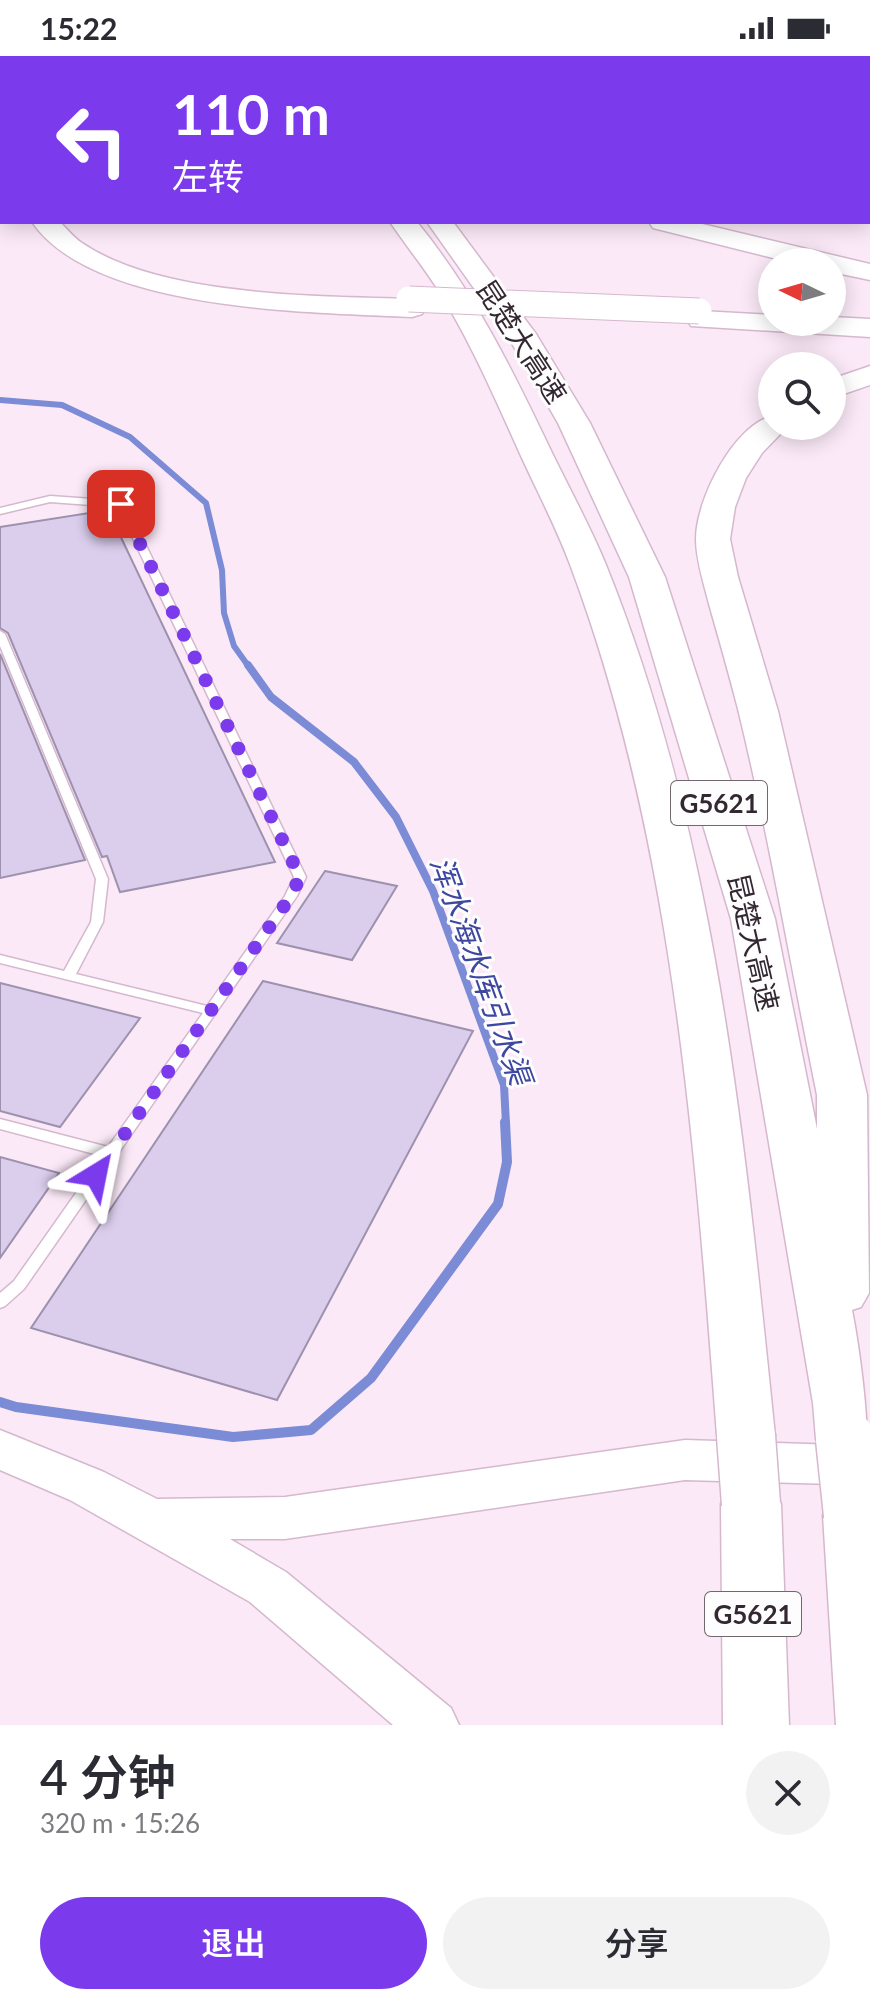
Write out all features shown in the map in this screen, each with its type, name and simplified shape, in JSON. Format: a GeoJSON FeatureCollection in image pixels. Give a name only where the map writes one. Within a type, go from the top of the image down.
{"type":"FeatureCollection","features":[{"type":"Feature","properties":{"kind":"highway"},"geometry":{"type":"LineString","coordinates":[[47,224],[77,252],[115,269],[160,282],[265,299],[700,316],[870,328]]}},
{"type":"Feature","properties":{"kind":"highway"},"geometry":{"type":"LineString","coordinates":[[72,224],[91,241],[116,255],[188,278],[272,291],[411,303]]}},
{"type":"Feature","properties":{"kind":"highway"},"geometry":{"type":"LineString","coordinates":[[670,224],[766,248]]}},
{"type":"Feature","properties":{"kind":"highway","name":"昆楚大高速"},"geometry":{"type":"LineString","coordinates":[[414,226],[495,360],[595,581],[636,710],[686,925],[710,1093],[746,1436],[751,1504],[756,1725]]}},
{"type":"Feature","properties":{"kind":"highway","name":"昆楚大高速"},"geometry":{"type":"LineString","coordinates":[[414,226],[496,298],[574,423],[647,577],[753,919],[853,1456],[869,1725]]}},
{"type":"Feature","properties":{"kind":"highway"},"geometry":{"type":"LineString","coordinates":[[846,267],[870,272]]}},
{"type":"Feature","properties":{"kind":"highway"},"geometry":{"type":"LineString","coordinates":[[700,316],[758,314]]}},
{"type":"Feature","properties":{"kind":"highway"},"geometry":{"type":"LineString","coordinates":[[846,317],[870,318]]}},
{"type":"Feature","properties":{"kind":"highway"},"geometry":{"type":"LineString","coordinates":[[846,384],[870,375]]}},
{"type":"Feature","properties":{"kind":"highway"},"geometry":{"type":"LineString","coordinates":[[758,439],[729,478],[718,507],[713,539],[720,577],[758,711],[842,1095],[853,1456]]}},
{"type":"Feature","properties":{"kind":"street"},"geometry":{"type":"LineString","coordinates":[[0,1449],[87,1486],[268,1587],[432,1725]]}},
{"type":"Feature","properties":{"kind":"street"},"geometry":{"type":"LineString","coordinates":[[151,1520],[285,1518],[685,1460],[853,1456]]}},
{"type":"Feature","properties":{"kind":"lane"},"geometry":{"type":"LineString","coordinates":[[0,511],[50,499],[121,504],[300,877],[291,896],[19,1285],[0,1302]]}},
{"type":"Feature","properties":{"kind":"lane"},"geometry":{"type":"LineString","coordinates":[[0,634],[102,879],[97,922],[68,976]]}},
{"type":"Feature","properties":{"kind":"lane"},"geometry":{"type":"LineString","coordinates":[[0,959],[211,1011]]}},
{"type":"Feature","properties":{"kind":"lane"},"geometry":{"type":"LineString","coordinates":[[0,1124],[111,1153]]}},
{"type":"Feature","properties":{"kind":"building"},"geometry":{"type":"Polygon","coordinates":[[[108,510],[275,862],[120,892],[107,856],[102,857],[8,633],[0,628],[0,527],[108,510]]]}},
{"type":"Feature","properties":{"kind":"building"},"geometry":{"type":"Polygon","coordinates":[[[0,654],[85,860],[0,878],[0,654]]]}},
{"type":"Feature","properties":{"kind":"building"},"geometry":{"type":"Polygon","coordinates":[[[325,871],[397,886],[352,960],[277,943],[325,871]]]}},
{"type":"Feature","properties":{"kind":"building"},"geometry":{"type":"Polygon","coordinates":[[[263,981],[473,1031],[277,1400],[31,1328],[263,981]]]}},
{"type":"Feature","properties":{"kind":"building"},"geometry":{"type":"Polygon","coordinates":[[[0,983],[140,1018],[60,1127],[0,1111],[0,983]]]}},
{"type":"Feature","properties":{"kind":"building"},"geometry":{"type":"Polygon","coordinates":[[[0,1157],[59,1173],[0,1258],[0,1157]]]}},
{"type":"Feature","properties":{"kind":"waterway","name":"浑水海水库引水渠"},"geometry":{"type":"LineString","coordinates":[[0,400],[62,405],[130,437],[206,503],[222,570],[224,613],[234,646],[249,667]]}},
{"type":"Feature","properties":{"kind":"waterway","name":"浑水海水库引水渠"},"geometry":{"type":"LineString","coordinates":[[248,665],[271,697],[354,762],[396,817],[433,891],[504,1085],[506,1124]]}},
{"type":"Feature","properties":{"kind":"waterway","name":"浑水海水库引水渠"},"geometry":{"type":"LineString","coordinates":[[0,1402],[16,1407],[233,1437],[311,1430],[371,1378],[498,1204],[507,1162],[505,1122]]}},
{"type":"Feature","properties":{"kind":"route"},"geometry":{"type":"LineString","coordinates":[[96,1175],[291,896],[300,877],[121,504]]}}]}
